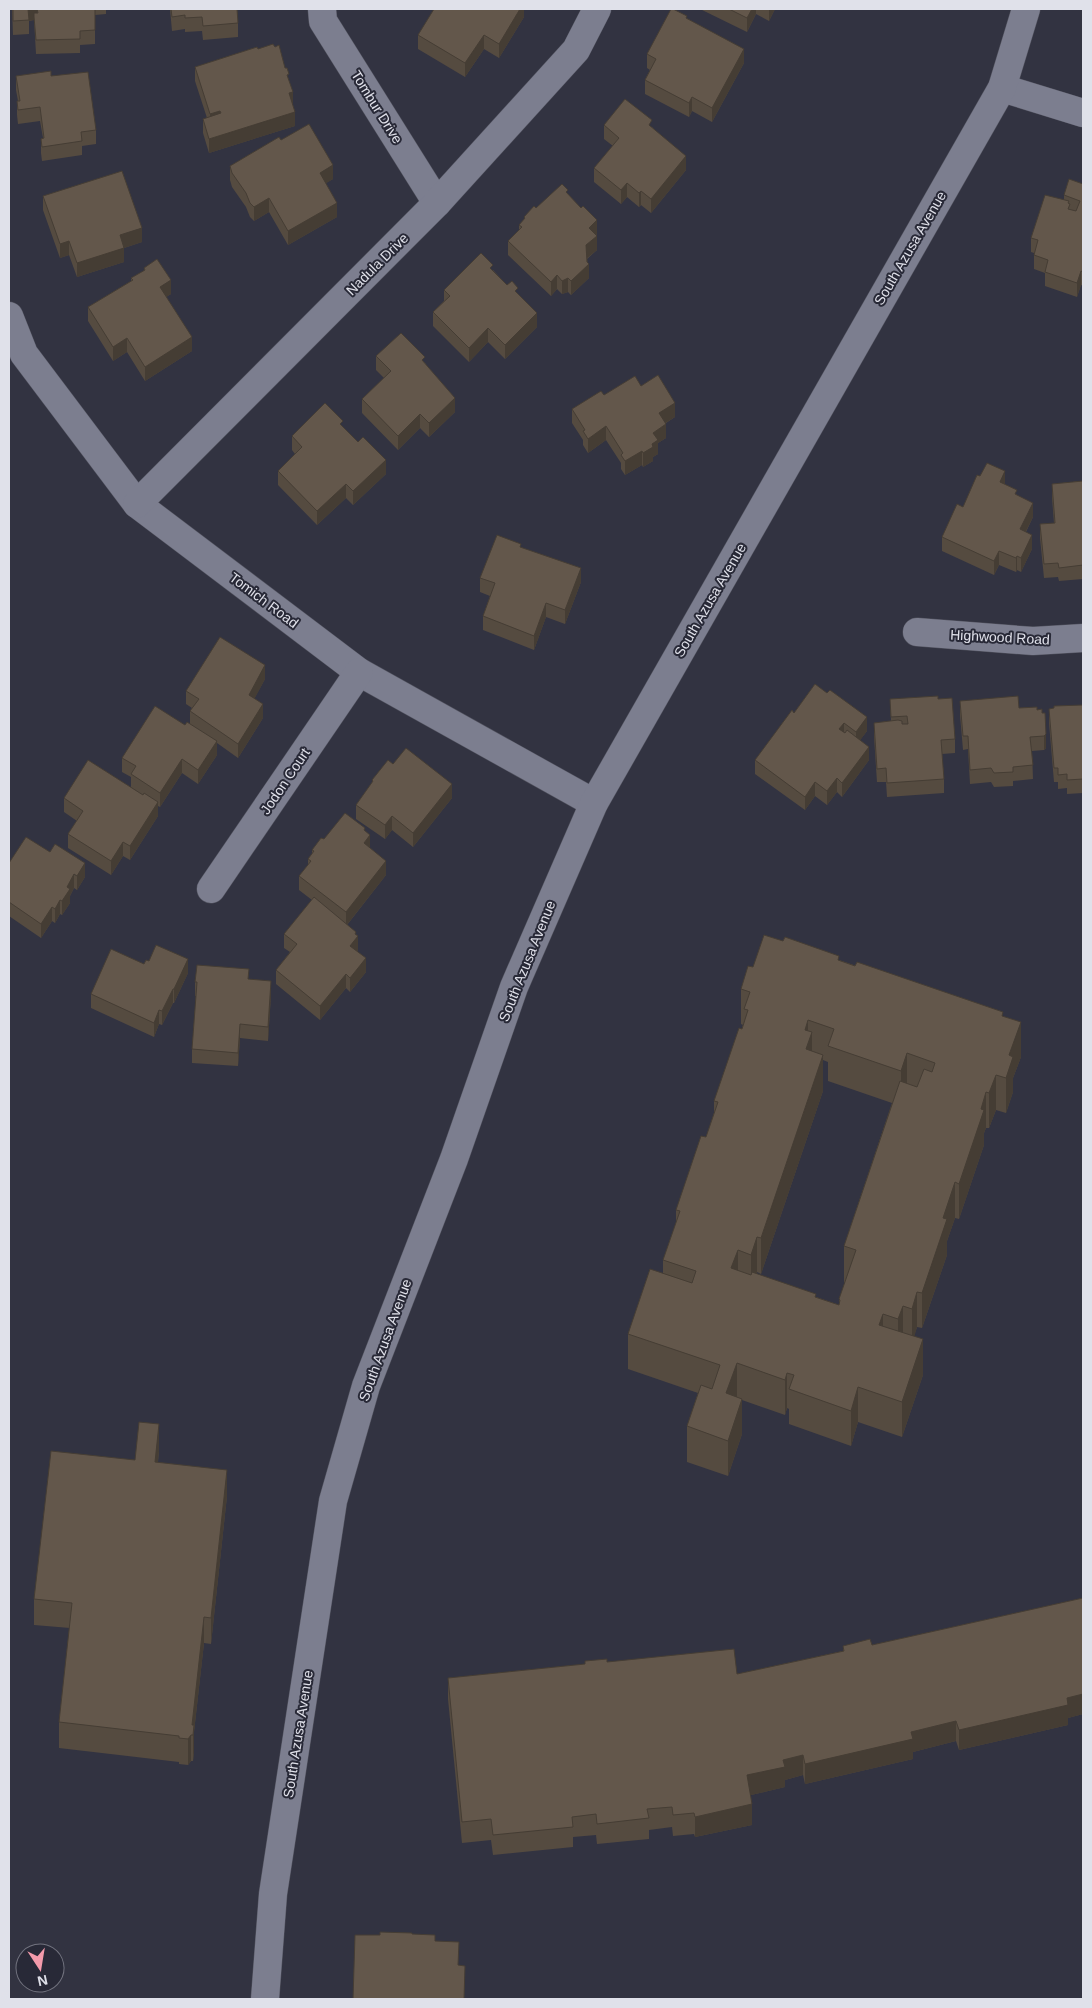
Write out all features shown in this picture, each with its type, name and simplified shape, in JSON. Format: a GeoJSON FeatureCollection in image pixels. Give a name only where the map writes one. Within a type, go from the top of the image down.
{"type":"FeatureCollection","features":[{"type":"Feature","properties":{"kind":"street","name":"Tombur Drive"},"geometry":{"type":"LineString","coordinates":[[322,9],[323,21],[438,203]]}},
{"type":"Feature","properties":{"kind":"street","name":"Nadula Drive"},"geometry":{"type":"LineString","coordinates":[[137,504],[438,203],[576,50],[597,9]]}},
{"type":"Feature","properties":{"kind":"street","name":"South Azusa Avenue"},"geometry":{"type":"LineString","coordinates":[[265,1999],[273,1894],[333,1501],[366,1386],[454,1159],[514,987],[594,803],[1002,88],[1026,9]]}},
{"type":"Feature","properties":{"kind":"street"},"geometry":{"type":"LineString","coordinates":[[1002,88],[1083,113]]}},
{"type":"Feature","properties":{"kind":"street","name":"Tomich Road"},"geometry":{"type":"LineString","coordinates":[[9,316],[24,354],[137,504],[359,672],[594,803]]}},
{"type":"Feature","properties":{"kind":"street","name":"Highwood Road"},"geometry":{"type":"LineString","coordinates":[[917,632],[1034,642],[1083,638]]}},
{"type":"Feature","properties":{"kind":"street","name":"Jodon Court"},"geometry":{"type":"LineString","coordinates":[[211,889],[359,672]]}},
{"type":"Feature","properties":{"kind":"building"},"geometry":{"type":"Polygon","coordinates":[[[13,9],[28,9],[29,20],[13,21],[13,9]]]}},
{"type":"Feature","properties":{"kind":"building"},"geometry":{"type":"Polygon","coordinates":[[[37,9],[95,9],[95,30],[80,31],[80,39],[36,40],[34,13],[38,13],[37,9]]]}},
{"type":"Feature","properties":{"kind":"building"},"geometry":{"type":"Polygon","coordinates":[[[171,9],[237,9],[238,23],[203,26],[202,17],[185,18],[185,15],[172,17],[171,9]]]}},
{"type":"Feature","properties":{"kind":"building"},"geometry":{"type":"Polygon","coordinates":[[[434,9],[520,9],[499,44],[484,35],[465,63],[418,35],[434,9]]]}},
{"type":"Feature","properties":{"kind":"building"},"geometry":{"type":"Polygon","coordinates":[[[671,9],[687,16],[686,18],[744,49],[712,108],[692,97],[689,103],[645,80],[656,59],[647,54],[671,9]]]}},
{"type":"Feature","properties":{"kind":"building"},"geometry":{"type":"Polygon","coordinates":[[[729,9],[752,9],[747,18],[729,9]]]}},
{"type":"Feature","properties":{"kind":"building"},"geometry":{"type":"Polygon","coordinates":[[[273,44],[275,47],[279,45],[285,68],[287,68],[289,74],[287,75],[293,92],[289,93],[295,112],[209,139],[203,119],[221,113],[220,111],[210,114],[195,67],[257,47],[258,49],[273,44]]]}},
{"type":"Feature","properties":{"kind":"building"},"geometry":{"type":"Polygon","coordinates":[[[51,71],[51,76],[88,72],[96,130],[81,132],[82,141],[42,147],[41,139],[44,138],[40,107],[18,110],[17,101],[20,101],[16,76],[51,71]]]}},
{"type":"Feature","properties":{"kind":"building"},"geometry":{"type":"Polygon","coordinates":[[[625,99],[652,120],[649,125],[686,156],[651,199],[641,191],[639,193],[627,183],[621,190],[594,168],[619,138],[604,125],[625,99]]]}},
{"type":"Feature","properties":{"kind":"building"},"geometry":{"type":"Polygon","coordinates":[[[309,124],[333,165],[320,173],[337,203],[288,231],[269,198],[254,207],[250,203],[246,193],[232,173],[230,166],[279,137],[281,140],[309,124]]]}},
{"type":"Feature","properties":{"kind":"building"},"geometry":{"type":"Polygon","coordinates":[[[122,171],[142,228],[120,235],[124,248],[77,263],[69,241],[60,244],[43,196],[122,171]]]}},
{"type":"Feature","properties":{"kind":"building"},"geometry":{"type":"Polygon","coordinates":[[[1069,179],[1083,184],[1083,272],[1081,271],[1077,283],[1045,272],[1048,260],[1034,255],[1038,240],[1031,238],[1045,195],[1069,201],[1068,209],[1076,211],[1080,201],[1064,195],[1069,179]]]}},
{"type":"Feature","properties":{"kind":"building"},"geometry":{"type":"Polygon","coordinates":[[[562,184],[568,190],[566,192],[581,208],[583,206],[597,220],[589,228],[597,236],[586,245],[587,262],[589,264],[571,281],[568,278],[562,281],[557,275],[551,282],[508,241],[522,227],[519,225],[534,206],[536,208],[562,184]]]}},
{"type":"Feature","properties":{"kind":"building"},"geometry":{"type":"Polygon","coordinates":[[[481,253],[493,265],[490,268],[507,285],[512,281],[518,288],[515,291],[537,313],[505,345],[488,328],[469,348],[433,312],[450,296],[444,290],[481,253]]]}},
{"type":"Feature","properties":{"kind":"building"},"geometry":{"type":"Polygon","coordinates":[[[157,259],[171,280],[160,287],[192,337],[145,367],[127,338],[113,347],[88,307],[133,280],[131,278],[145,270],[144,268],[157,259]]]}},
{"type":"Feature","properties":{"kind":"building"},"geometry":{"type":"Polygon","coordinates":[[[401,333],[425,357],[422,360],[455,398],[429,423],[420,414],[398,436],[362,399],[391,371],[376,356],[401,333]]]}},
{"type":"Feature","properties":{"kind":"building"},"geometry":{"type":"Polygon","coordinates":[[[658,375],[675,403],[659,413],[666,424],[653,433],[658,440],[652,444],[653,447],[625,461],[621,455],[623,453],[606,426],[588,439],[583,431],[585,430],[572,409],[601,391],[604,395],[635,376],[641,386],[658,375]]]}},
{"type":"Feature","properties":{"kind":"building"},"geometry":{"type":"Polygon","coordinates":[[[325,403],[343,421],[340,424],[358,442],[363,437],[386,460],[353,491],[346,484],[317,511],[278,471],[302,447],[292,436],[325,403]]]}},
{"type":"Feature","properties":{"kind":"building"},"geometry":{"type":"Polygon","coordinates":[[[987,463],[1005,471],[1000,482],[1017,490],[1015,494],[1033,503],[1020,529],[1032,535],[1021,558],[1017,556],[1016,558],[999,551],[994,561],[942,537],[957,504],[963,507],[977,475],[980,476],[987,463]]]}},
{"type":"Feature","properties":{"kind":"building"},"geometry":{"type":"Polygon","coordinates":[[[1083,481],[1083,565],[1059,568],[1058,563],[1044,564],[1040,524],[1055,523],[1052,484],[1083,481]]]}},
{"type":"Feature","properties":{"kind":"building"},"geometry":{"type":"Polygon","coordinates":[[[497,535],[521,544],[520,547],[581,568],[565,610],[546,603],[534,636],[483,616],[495,583],[480,578],[497,535]]]}},
{"type":"Feature","properties":{"kind":"building"},"geometry":{"type":"Polygon","coordinates":[[[220,637],[265,665],[249,695],[263,704],[238,744],[190,711],[199,699],[186,691],[220,637]]]}},
{"type":"Feature","properties":{"kind":"building"},"geometry":{"type":"Polygon","coordinates":[[[815,684],[827,693],[830,690],[867,717],[856,732],[844,723],[839,729],[845,733],[847,730],[869,747],[842,783],[837,778],[827,791],[815,782],[805,797],[755,760],[792,710],[794,713],[815,684]]]}},
{"type":"Feature","properties":{"kind":"building"},"geometry":{"type":"Polygon","coordinates":[[[938,696],[938,699],[952,698],[955,739],[941,740],[944,779],[887,783],[886,768],[877,769],[874,723],[898,720],[902,721],[902,724],[908,724],[907,716],[891,717],[890,699],[938,696]]]}},
{"type":"Feature","properties":{"kind":"building"},"geometry":{"type":"Polygon","coordinates":[[[1018,696],[1019,708],[1037,707],[1037,710],[1042,709],[1042,713],[1045,713],[1046,734],[1044,736],[1030,737],[1033,765],[1013,767],[1013,772],[994,773],[991,768],[970,770],[968,736],[963,736],[960,701],[1018,696]]]}},
{"type":"Feature","properties":{"kind":"building"},"geometry":{"type":"Polygon","coordinates":[[[1083,705],[1083,779],[1067,780],[1067,774],[1058,775],[1058,768],[1054,768],[1049,709],[1054,708],[1054,706],[1083,705]]]}},
{"type":"Feature","properties":{"kind":"building"},"geometry":{"type":"Polygon","coordinates":[[[155,706],[185,725],[187,722],[217,741],[198,770],[182,759],[160,793],[131,774],[136,766],[122,758],[155,706]]]}},
{"type":"Feature","properties":{"kind":"building"},"geometry":{"type":"Polygon","coordinates":[[[406,748],[452,784],[413,833],[392,816],[385,825],[356,805],[388,760],[393,764],[406,748]]]}},
{"type":"Feature","properties":{"kind":"building"},"geometry":{"type":"Polygon","coordinates":[[[88,760],[143,795],[144,793],[158,802],[130,846],[123,842],[111,861],[68,834],[83,811],[64,798],[88,760]]]}},
{"type":"Feature","properties":{"kind":"building"},"geometry":{"type":"Polygon","coordinates":[[[345,813],[365,828],[364,830],[370,835],[364,843],[386,861],[346,912],[299,876],[311,861],[308,859],[314,851],[312,850],[321,838],[324,839],[345,813]]]}},
{"type":"Feature","properties":{"kind":"building"},"geometry":{"type":"Polygon","coordinates":[[[26,837],[50,852],[55,844],[85,863],[77,876],[74,874],[67,887],[70,889],[62,901],[60,900],[55,909],[52,907],[41,924],[9,902],[9,863],[26,837]]]}},
{"type":"Feature","properties":{"kind":"building"},"geometry":{"type":"Polygon","coordinates":[[[314,897],[356,932],[355,934],[358,936],[350,946],[366,958],[350,978],[346,974],[320,1006],[276,970],[297,944],[284,934],[314,897]]]}},
{"type":"Feature","properties":{"kind":"building"},"geometry":{"type":"Polygon","coordinates":[[[764,935],[783,941],[785,937],[839,956],[838,960],[855,966],[857,962],[1003,1012],[1002,1016],[1021,1022],[1009,1055],[1013,1057],[1006,1078],[996,1075],[989,1093],[986,1092],[981,1109],[984,1110],[959,1184],[955,1182],[943,1218],[947,1219],[922,1293],[917,1292],[912,1309],[903,1306],[898,1319],[883,1314],[879,1325],[923,1339],[902,1402],[858,1387],[851,1411],[789,1389],[794,1375],[787,1373],[785,1380],[737,1363],[726,1393],[742,1399],[728,1441],[687,1426],[701,1385],[712,1389],[720,1365],[628,1334],[650,1269],[692,1283],[696,1271],[663,1260],[680,1211],[676,1210],[701,1136],[706,1137],[718,1102],[714,1101],[739,1028],[742,1029],[748,1010],[744,1009],[750,992],[741,989],[748,966],[753,967],[764,935]],[[808,1020],[805,1030],[812,1032],[806,1049],[823,1055],[761,1238],[757,1237],[751,1255],[738,1250],[731,1268],[751,1275],[752,1272],[816,1294],[815,1297],[839,1305],[839,1299],[856,1250],[844,1246],[900,1081],[917,1087],[924,1069],[932,1072],[935,1063],[907,1053],[901,1071],[828,1046],[834,1029],[808,1020]]]}},
{"type":"Feature","properties":{"kind":"building"},"geometry":{"type":"Polygon","coordinates":[[[156,945],[188,959],[174,989],[162,1011],[159,1010],[154,1023],[91,994],[111,949],[144,964],[146,960],[149,961],[156,945]]]}},
{"type":"Feature","properties":{"kind":"building"},"geometry":{"type":"Polygon","coordinates":[[[197,965],[249,969],[248,979],[271,981],[268,1027],[240,1024],[238,1053],[192,1049],[197,965]]]}},
{"type":"Feature","properties":{"kind":"building"},"geometry":{"type":"Polygon","coordinates":[[[139,1422],[159,1424],[155,1462],[227,1470],[211,1618],[204,1617],[192,1725],[194,1725],[193,1735],[188,1739],[179,1738],[179,1736],[59,1722],[72,1603],[34,1599],[51,1451],[135,1460],[139,1422]]]}},
{"type":"Feature","properties":{"kind":"building"},"geometry":{"type":"Polygon","coordinates":[[[1083,1598],[1083,1694],[1067,1698],[1068,1705],[959,1730],[956,1721],[911,1732],[913,1739],[805,1764],[803,1755],[783,1760],[785,1767],[747,1775],[752,1804],[695,1817],[694,1813],[673,1815],[672,1807],[647,1809],[649,1818],[597,1824],[596,1814],[572,1817],[573,1827],[493,1835],[491,1819],[462,1822],[448,1678],[585,1664],[585,1661],[607,1659],[607,1662],[734,1649],[737,1674],[844,1651],[843,1646],[870,1639],[872,1645],[1083,1598]]]}},
{"type":"Feature","properties":{"kind":"building"},"geometry":{"type":"Polygon","coordinates":[[[380,1932],[435,1935],[435,1941],[459,1942],[458,1965],[465,1966],[464,1999],[353,1999],[355,1935],[380,1935],[380,1932]]]}}]}
